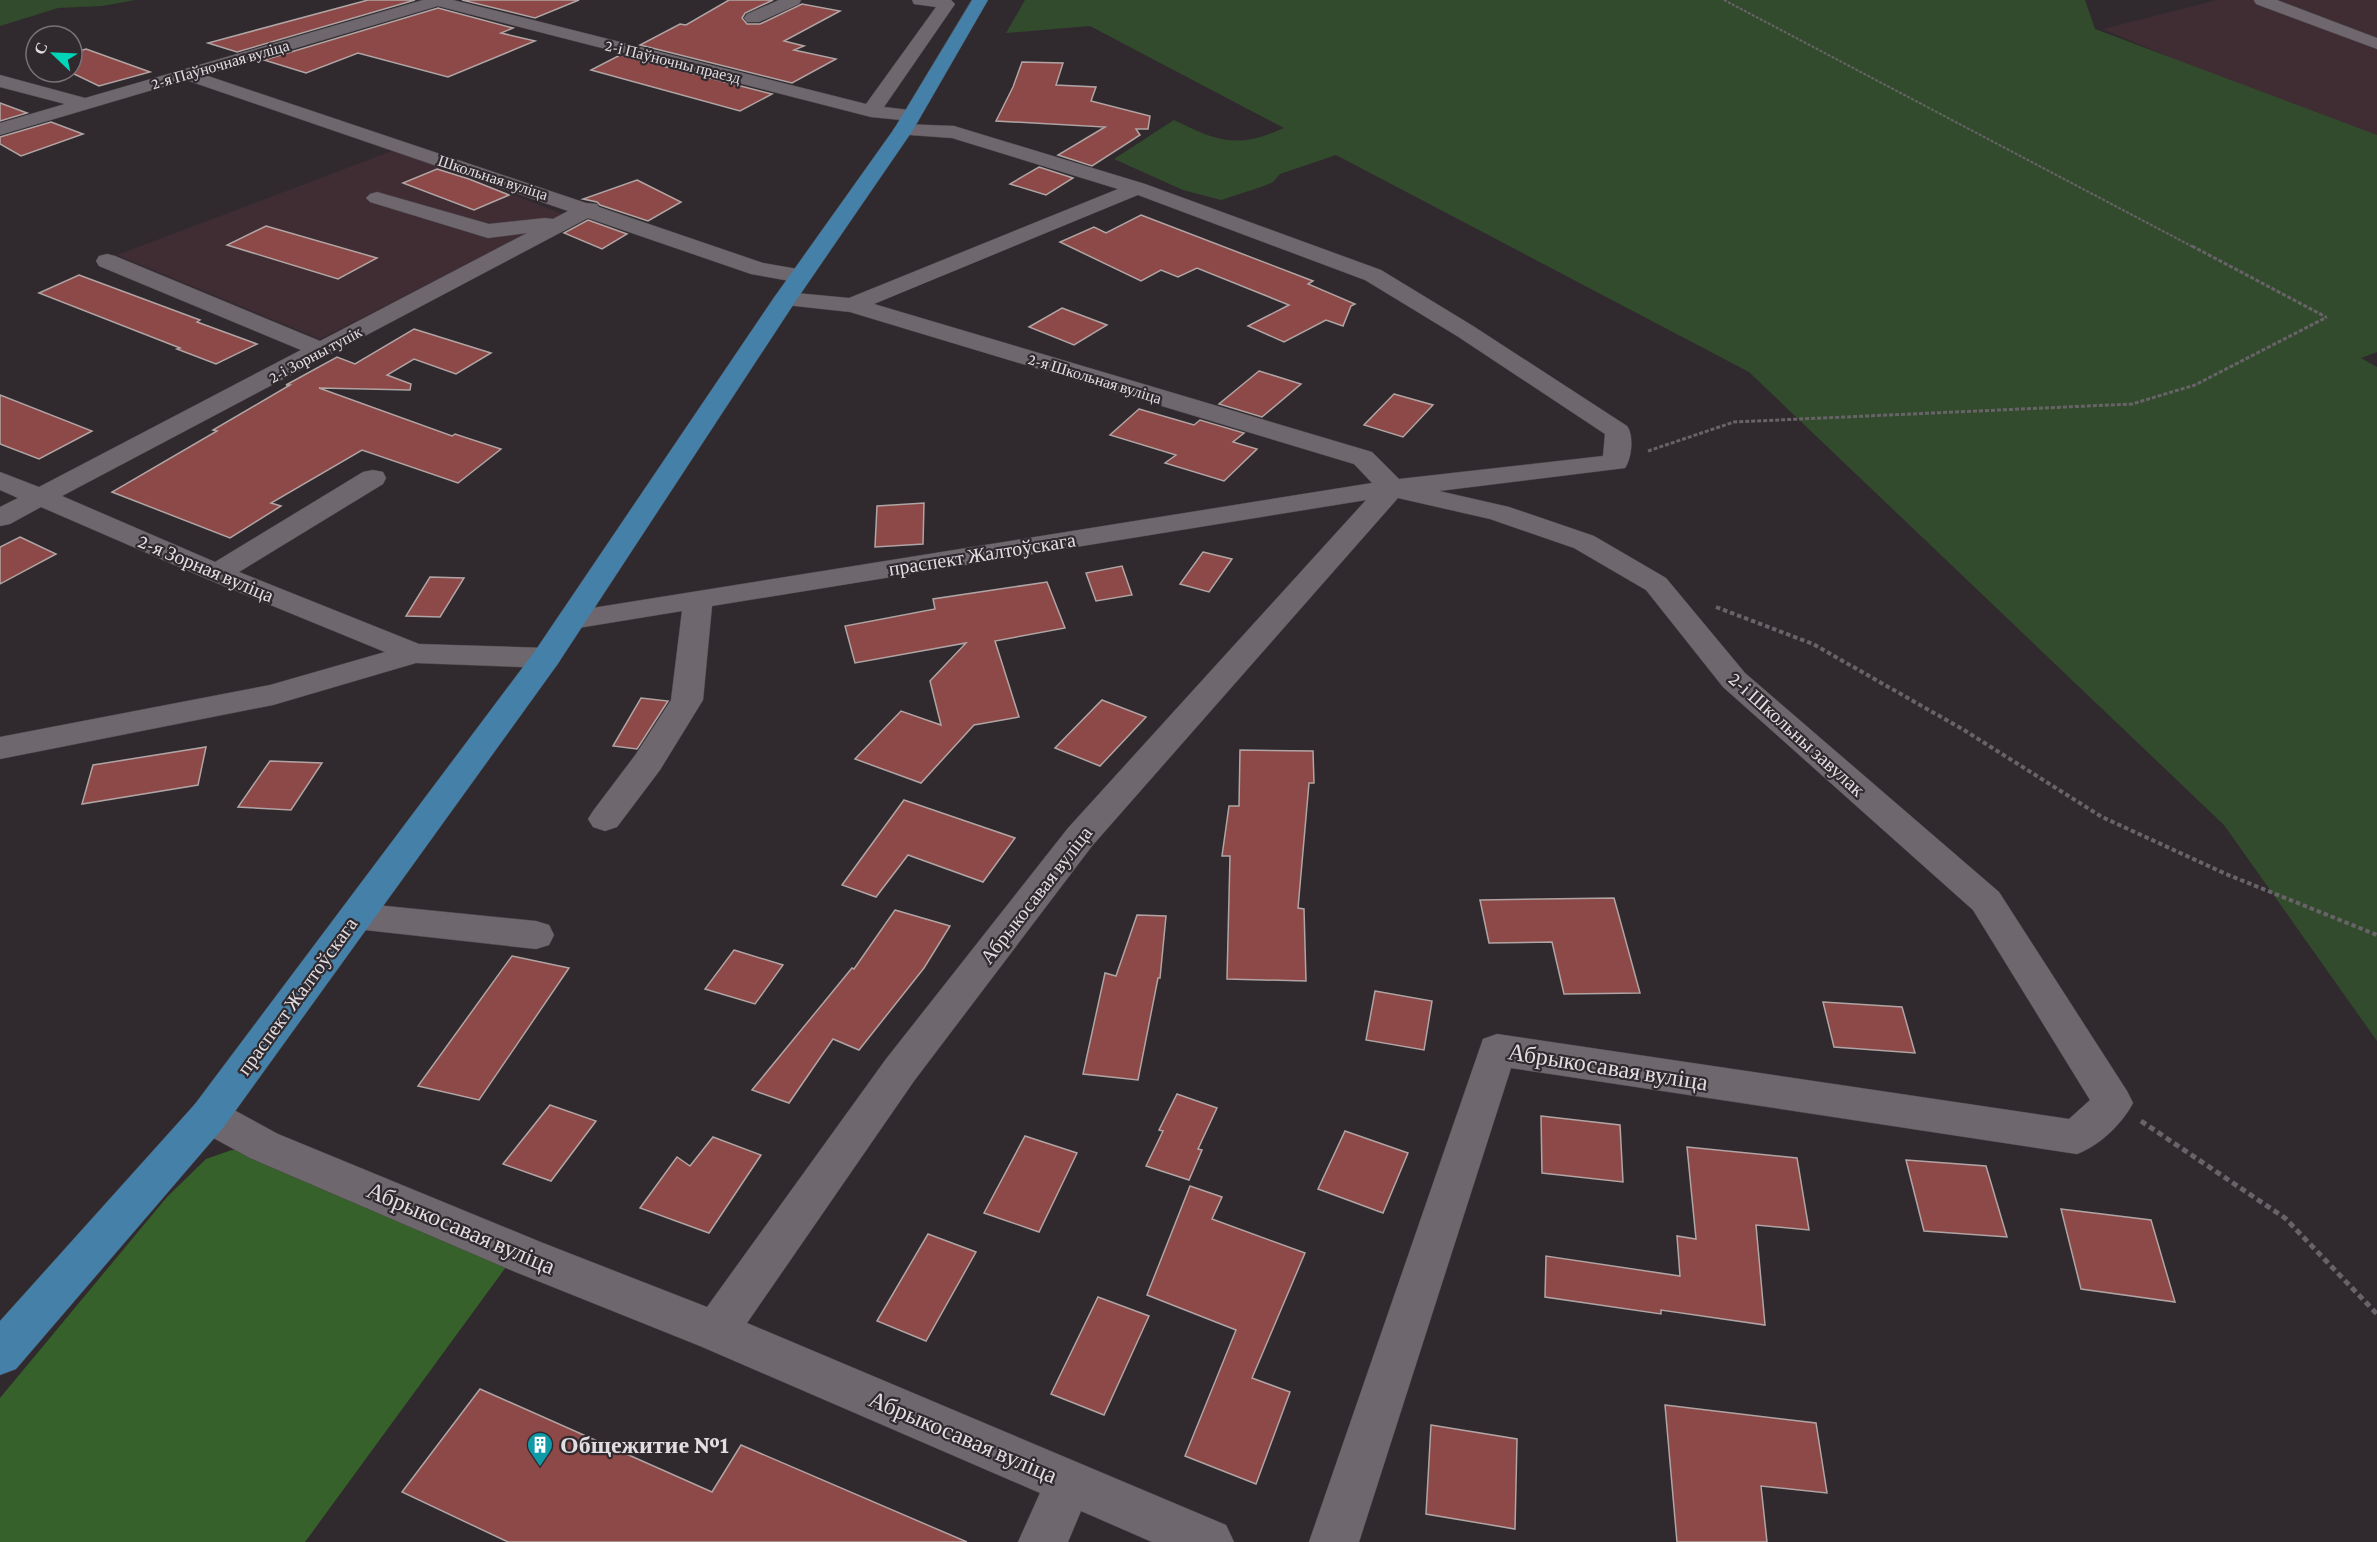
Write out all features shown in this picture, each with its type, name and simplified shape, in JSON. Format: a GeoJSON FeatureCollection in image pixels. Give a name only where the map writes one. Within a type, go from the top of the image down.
{"type":"FeatureCollection","features":[{"type":"Feature","properties":{"kind":"main road","name":"праспект Жалтоўскага"},"geometry":{"type":"LineString","coordinates":[[0,1354],[209,1116],[546,658],[793,287],[907,122],[980,0]]}},
{"type":"Feature","properties":{"kind":"street"},"geometry":{"type":"LineString","coordinates":[[753,18],[792,0]]}},
{"type":"Feature","properties":{"kind":"street"},"geometry":{"type":"LineString","coordinates":[[871,111],[947,4],[920,0]]}},
{"type":"Feature","properties":{"kind":"street"},"geometry":{"type":"LineString","coordinates":[[2262,0],[2377,44]]}},
{"type":"Feature","properties":{"kind":"street","name":"2-і Паўночны праезд"},"geometry":{"type":"LineString","coordinates":[[439,1],[907,122],[954,132],[1138,188],[1372,274],[1465,330],[1618,431],[1616,462]]}},
{"type":"Feature","properties":{"kind":"street","name":"2-я Паўночная вуліца"},"geometry":{"type":"LineString","coordinates":[[0,129],[439,1]]}},
{"type":"Feature","properties":{"kind":"street","name":"Школьная вуліца"},"geometry":{"type":"LineString","coordinates":[[185,74],[759,268],[793,287]]}},
{"type":"Feature","properties":{"kind":"street"},"geometry":{"type":"LineString","coordinates":[[0,81],[86,104]]}},
{"type":"Feature","properties":{"kind":"street"},"geometry":{"type":"LineString","coordinates":[[852,305],[1138,188]]}},
{"type":"Feature","properties":{"kind":"street"},"geometry":{"type":"LineString","coordinates":[[377,198],[488,231],[567,221]]}},
{"type":"Feature","properties":{"kind":"street","name":"2-і Зорны тупік"},"geometry":{"type":"LineString","coordinates":[[40,497],[589,209]]}},
{"type":"Feature","properties":{"kind":"street"},"geometry":{"type":"LineString","coordinates":[[107,261],[321,350]]}},
{"type":"Feature","properties":{"kind":"street","name":"2-я Школьная вуліца"},"geometry":{"type":"LineString","coordinates":[[793,287],[1363,458],[1392,488]]}},
{"type":"Feature","properties":{"kind":"street","name":"праспект Жалтоўскага"},"geometry":{"type":"LineString","coordinates":[[572,620],[1392,488],[1616,462]]}},
{"type":"Feature","properties":{"kind":"street"},"geometry":{"type":"LineString","coordinates":[[217,573],[373,478]]}},
{"type":"Feature","properties":{"kind":"street","name":"2-я Зорная вуліца"},"geometry":{"type":"LineString","coordinates":[[0,480],[217,573],[415,653]]}},
{"type":"Feature","properties":{"kind":"street","name":"2-і Школьны завулак"},"geometry":{"type":"LineString","coordinates":[[1392,488],[1499,513],[1584,542],[1656,584],[1734,680],[1986,902],[2113,1102]]}},
{"type":"Feature","properties":{"kind":"street","name":"Абрыкосавая вуліца"},"geometry":{"type":"LineString","coordinates":[[716,1331],[900,1070],[1080,837],[1392,488]]}},
{"type":"Feature","properties":{"kind":"street"},"geometry":{"type":"LineString","coordinates":[[0,518],[40,497]]}},
{"type":"Feature","properties":{"kind":"street"},"geometry":{"type":"LineString","coordinates":[[605,819],[648,762],[687,700],[698,600]]}},
{"type":"Feature","properties":{"kind":"street","name":"2-я Зорная вуліца"},"geometry":{"type":"LineString","coordinates":[[0,748],[273,695],[415,653],[546,658]]}},
{"type":"Feature","properties":{"kind":"street"},"geometry":{"type":"LineString","coordinates":[[356,916],[536,935]]}},
{"type":"Feature","properties":{"kind":"street","name":"Абрыкосавая вуліца"},"geometry":{"type":"LineString","coordinates":[[1334,1542],[1497,1050],[2077,1137],[2113,1102]]}},
{"type":"Feature","properties":{"kind":"street","name":"Абрыкосавая вуліца"},"geometry":{"type":"LineString","coordinates":[[209,1116],[264,1146],[528,1257],[716,1331],[1209,1542]]}},
{"type":"Feature","properties":{"kind":"street"},"geometry":{"type":"LineString","coordinates":[[1043,1542],[1070,1482]]}},
{"type":"Feature","properties":{"kind":"path"},"geometry":{"type":"LineString","coordinates":[[1616,462],[1734,422],[2132,404],[2195,385],[2327,317],[1724,0]]}},
{"type":"Feature","properties":{"kind":"path"},"geometry":{"type":"LineString","coordinates":[[1712,606],[1813,644],[1964,730],[2102,817],[2226,874],[2377,935]]}},
{"type":"Feature","properties":{"kind":"path"},"geometry":{"type":"LineString","coordinates":[[2113,1102],[2285,1218],[2377,1314]]}},
{"type":"Feature","properties":{"kind":"shaded area"},"geometry":{"type":"Polygon","coordinates":[[[2217,0],[2377,0],[2377,144],[2103,29],[2217,0]]]}},
{"type":"Feature","properties":{"kind":"shaded area"},"geometry":{"type":"Polygon","coordinates":[[[397,149],[565,215],[320,339],[117,255],[397,149]]]}},
{"type":"Feature","properties":{"kind":"green space"},"geometry":{"type":"Polygon","coordinates":[[[0,0],[135,0],[102,6],[58,8],[0,26],[0,0]]]}},
{"type":"Feature","properties":{"kind":"green space"},"geometry":{"type":"Polygon","coordinates":[[[1025,0],[2085,0],[2095,29],[2377,135],[2377,352],[2361,358],[2377,367],[2377,1041],[2224,825],[1749,372],[1336,155],[1280,174],[1273,182],[1221,200],[1183,190],[1114,159],[1174,120],[1216,138],[1228,140],[1253,139],[1284,128],[1090,26],[1006,33],[1025,0]]]}},
{"type":"Feature","properties":{"kind":"green space"},"geometry":{"type":"Polygon","coordinates":[[[232,1150],[248,1150],[506,1267],[305,1542],[0,1542],[0,1398],[167,1197],[206,1159],[232,1150]]]}},
{"type":"Feature","properties":{"kind":"building"},"geometry":{"type":"Polygon","coordinates":[[[368,0],[415,0],[237,52],[208,43],[368,0]]]}},
{"type":"Feature","properties":{"kind":"building"},"geometry":{"type":"Polygon","coordinates":[[[462,0],[579,0],[535,18],[462,0]]]}},
{"type":"Feature","properties":{"kind":"building"},"geometry":{"type":"Polygon","coordinates":[[[729,0],[773,0],[745,13],[742,18],[747,24],[760,24],[802,4],[840,11],[784,41],[804,46],[794,50],[836,59],[792,83],[640,45],[680,24],[686,25],[729,0]]]}},
{"type":"Feature","properties":{"kind":"building"},"geometry":{"type":"Polygon","coordinates":[[[438,8],[513,28],[501,33],[535,41],[448,77],[358,53],[306,73],[264,60],[438,8]]]}},
{"type":"Feature","properties":{"kind":"building"},"geometry":{"type":"Polygon","coordinates":[[[84,50],[150,72],[99,86],[84,79],[84,50]]]}},
{"type":"Feature","properties":{"kind":"building"},"geometry":{"type":"Polygon","coordinates":[[[620,55],[772,94],[740,111],[591,70],[620,55]]]}},
{"type":"Feature","properties":{"kind":"building"},"geometry":{"type":"Polygon","coordinates":[[[1022,62],[1063,63],[1056,85],[1096,87],[1091,101],[1150,116],[1148,129],[1136,129],[1140,135],[1092,166],[1058,155],[1105,127],[996,121],[1013,87],[1022,62]]]}},
{"type":"Feature","properties":{"kind":"building"},"geometry":{"type":"Polygon","coordinates":[[[0,103],[27,113],[0,121],[0,103]]]}},
{"type":"Feature","properties":{"kind":"building"},"geometry":{"type":"Polygon","coordinates":[[[51,122],[83,134],[21,156],[0,144],[0,137],[51,122]]]}},
{"type":"Feature","properties":{"kind":"building"},"geometry":{"type":"Polygon","coordinates":[[[1039,167],[1073,178],[1046,195],[1010,184],[1039,167]]]}},
{"type":"Feature","properties":{"kind":"building"},"geometry":{"type":"Polygon","coordinates":[[[437,169],[509,195],[474,210],[403,183],[437,169]]]}},
{"type":"Feature","properties":{"kind":"building"},"geometry":{"type":"Polygon","coordinates":[[[637,180],[681,202],[648,221],[583,199],[637,180]]]}},
{"type":"Feature","properties":{"kind":"building"},"geometry":{"type":"Polygon","coordinates":[[[1141,215],[1313,281],[1308,284],[1355,304],[1351,306],[1343,326],[1326,320],[1284,342],[1248,326],[1289,305],[1197,268],[1178,277],[1161,270],[1141,281],[1060,242],[1094,227],[1106,233],[1141,215]]]}},
{"type":"Feature","properties":{"kind":"building"},"geometry":{"type":"Polygon","coordinates":[[[588,220],[627,234],[602,249],[564,233],[588,220]]]}},
{"type":"Feature","properties":{"kind":"building"},"geometry":{"type":"Polygon","coordinates":[[[266,226],[377,258],[338,279],[227,245],[266,226]]]}},
{"type":"Feature","properties":{"kind":"building"},"geometry":{"type":"Polygon","coordinates":[[[79,275],[257,344],[216,364],[39,293],[79,275]]]}},
{"type":"Feature","properties":{"kind":"building"},"geometry":{"type":"Polygon","coordinates":[[[1062,308],[1107,325],[1074,345],[1029,327],[1062,308]]]}},
{"type":"Feature","properties":{"kind":"building"},"geometry":{"type":"Polygon","coordinates":[[[414,329],[491,353],[456,374],[414,359],[387,375],[411,384],[410,390],[319,388],[452,436],[455,434],[501,449],[458,483],[362,450],[271,503],[281,506],[230,538],[112,492],[217,431],[213,430],[290,385],[286,385],[337,357],[355,364],[414,329]]]}},
{"type":"Feature","properties":{"kind":"building"},"geometry":{"type":"Polygon","coordinates":[[[1259,371],[1301,384],[1262,417],[1219,404],[1259,371]]]}},
{"type":"Feature","properties":{"kind":"building"},"geometry":{"type":"Polygon","coordinates":[[[1394,394],[1433,405],[1403,437],[1364,425],[1394,394]]]}},
{"type":"Feature","properties":{"kind":"building"},"geometry":{"type":"Polygon","coordinates":[[[0,395],[92,431],[39,459],[0,444],[0,395]]]}},
{"type":"Feature","properties":{"kind":"building"},"geometry":{"type":"Polygon","coordinates":[[[1139,409],[1194,425],[1200,420],[1244,433],[1233,442],[1257,449],[1224,481],[1165,463],[1176,455],[1110,435],[1139,409]]]}},
{"type":"Feature","properties":{"kind":"building"},"geometry":{"type":"Polygon","coordinates":[[[924,503],[923,544],[875,547],[877,506],[924,503]]]}},
{"type":"Feature","properties":{"kind":"building"},"geometry":{"type":"Polygon","coordinates":[[[20,537],[56,554],[0,584],[0,547],[20,537]]]}},
{"type":"Feature","properties":{"kind":"building"},"geometry":{"type":"Polygon","coordinates":[[[1203,552],[1232,559],[1209,592],[1180,584],[1203,552]]]}},
{"type":"Feature","properties":{"kind":"building"},"geometry":{"type":"Polygon","coordinates":[[[1122,566],[1132,595],[1096,601],[1086,573],[1122,566]]]}},
{"type":"Feature","properties":{"kind":"building"},"geometry":{"type":"Polygon","coordinates":[[[430,577],[464,578],[440,617],[406,616],[430,577]]]}},
{"type":"Feature","properties":{"kind":"building"},"geometry":{"type":"Polygon","coordinates":[[[1047,582],[1065,628],[995,641],[1019,717],[974,725],[921,783],[855,759],[901,711],[941,725],[930,681],[966,643],[855,663],[845,626],[935,609],[933,599],[1047,582]]]}},
{"type":"Feature","properties":{"kind":"building"},"geometry":{"type":"Polygon","coordinates":[[[641,698],[668,701],[637,749],[613,746],[641,698]]]}},
{"type":"Feature","properties":{"kind":"building"},"geometry":{"type":"Polygon","coordinates":[[[1102,700],[1146,717],[1100,766],[1055,748],[1102,700]]]}},
{"type":"Feature","properties":{"kind":"building"},"geometry":{"type":"Polygon","coordinates":[[[206,747],[198,785],[82,804],[93,765],[206,747]]]}},
{"type":"Feature","properties":{"kind":"building"},"geometry":{"type":"Polygon","coordinates":[[[1240,750],[1313,751],[1314,783],[1309,783],[1298,908],[1304,909],[1306,981],[1227,979],[1230,856],[1222,856],[1229,806],[1239,806],[1240,750]]]}},
{"type":"Feature","properties":{"kind":"building"},"geometry":{"type":"Polygon","coordinates":[[[270,761],[322,763],[291,810],[238,807],[270,761]]]}},
{"type":"Feature","properties":{"kind":"building"},"geometry":{"type":"Polygon","coordinates":[[[904,800],[1015,838],[983,882],[908,855],[876,897],[842,885],[904,800]]]}},
{"type":"Feature","properties":{"kind":"building"},"geometry":{"type":"Polygon","coordinates":[[[1614,898],[1640,993],[1564,994],[1552,942],[1489,943],[1480,900],[1614,898]]]}},
{"type":"Feature","properties":{"kind":"building"},"geometry":{"type":"Polygon","coordinates":[[[895,910],[950,926],[924,968],[859,1050],[833,1039],[789,1103],[752,1090],[852,968],[854,969],[895,910]]]}},
{"type":"Feature","properties":{"kind":"building"},"geometry":{"type":"Polygon","coordinates":[[[1137,915],[1166,916],[1160,978],[1158,978],[1138,1080],[1083,1074],[1105,973],[1116,976],[1137,915]]]}},
{"type":"Feature","properties":{"kind":"building"},"geometry":{"type":"Polygon","coordinates":[[[734,950],[783,965],[755,1004],[705,989],[734,950]]]}},
{"type":"Feature","properties":{"kind":"building"},"geometry":{"type":"Polygon","coordinates":[[[512,956],[569,968],[479,1100],[418,1086],[512,956]]]}},
{"type":"Feature","properties":{"kind":"building"},"geometry":{"type":"Polygon","coordinates":[[[1375,991],[1432,1001],[1424,1050],[1366,1040],[1375,991]]]}},
{"type":"Feature","properties":{"kind":"building"},"geometry":{"type":"Polygon","coordinates":[[[1823,1002],[1902,1007],[1915,1053],[1834,1047],[1823,1002]]]}},
{"type":"Feature","properties":{"kind":"building"},"geometry":{"type":"Polygon","coordinates":[[[1177,1094],[1217,1108],[1198,1149],[1202,1150],[1189,1180],[1146,1166],[1163,1131],[1159,1130],[1177,1094]]]}},
{"type":"Feature","properties":{"kind":"building"},"geometry":{"type":"Polygon","coordinates":[[[550,1105],[596,1121],[551,1181],[503,1164],[550,1105]]]}},
{"type":"Feature","properties":{"kind":"building"},"geometry":{"type":"Polygon","coordinates":[[[1541,1116],[1620,1125],[1623,1182],[1542,1173],[1541,1116]]]}},
{"type":"Feature","properties":{"kind":"building"},"geometry":{"type":"Polygon","coordinates":[[[1345,1131],[1408,1153],[1383,1213],[1318,1189],[1345,1131]]]}},
{"type":"Feature","properties":{"kind":"building"},"geometry":{"type":"Polygon","coordinates":[[[1025,1136],[1077,1153],[1039,1232],[984,1213],[1025,1136]]]}},
{"type":"Feature","properties":{"kind":"building"},"geometry":{"type":"Polygon","coordinates":[[[713,1137],[761,1155],[709,1233],[640,1208],[677,1157],[690,1166],[713,1137]]]}},
{"type":"Feature","properties":{"kind":"building"},"geometry":{"type":"Polygon","coordinates":[[[1687,1147],[1797,1158],[1809,1230],[1756,1225],[1765,1325],[1661,1310],[1661,1314],[1545,1297],[1546,1256],[1680,1276],[1677,1236],[1696,1239],[1687,1147]]]}},
{"type":"Feature","properties":{"kind":"building"},"geometry":{"type":"Polygon","coordinates":[[[1906,1160],[1986,1166],[2007,1237],[1924,1231],[1906,1160]]]}},
{"type":"Feature","properties":{"kind":"building"},"geometry":{"type":"Polygon","coordinates":[[[1190,1186],[1222,1197],[1212,1219],[1305,1253],[1252,1378],[1290,1392],[1256,1484],[1185,1456],[1236,1330],[1147,1295],[1190,1186]]]}},
{"type":"Feature","properties":{"kind":"building"},"geometry":{"type":"Polygon","coordinates":[[[2061,1209],[2151,1220],[2175,1302],[2081,1289],[2061,1209]]]}},
{"type":"Feature","properties":{"kind":"building"},"geometry":{"type":"Polygon","coordinates":[[[928,1234],[976,1252],[926,1341],[877,1321],[928,1234]]]}},
{"type":"Feature","properties":{"kind":"building"},"geometry":{"type":"Polygon","coordinates":[[[1098,1297],[1149,1316],[1104,1415],[1051,1394],[1098,1297]]]}},
{"type":"Feature","properties":{"kind":"building","name":"Общежитие №1"},"geometry":{"type":"Polygon","coordinates":[[[480,1389],[712,1492],[741,1445],[967,1542],[508,1542],[402,1492],[480,1389]]]}},
{"type":"Feature","properties":{"kind":"building"},"geometry":{"type":"Polygon","coordinates":[[[1665,1405],[1816,1423],[1827,1493],[1761,1486],[1767,1542],[1677,1542],[1665,1405]]]}},
{"type":"Feature","properties":{"kind":"building"},"geometry":{"type":"Polygon","coordinates":[[[1431,1425],[1517,1439],[1515,1529],[1426,1514],[1431,1425]]]}},
{"type":"Feature","properties":{"kind":"place","name":"Общежитие №1"},"geometry":{"type":"Point","coordinates":[540,1468]}}]}
